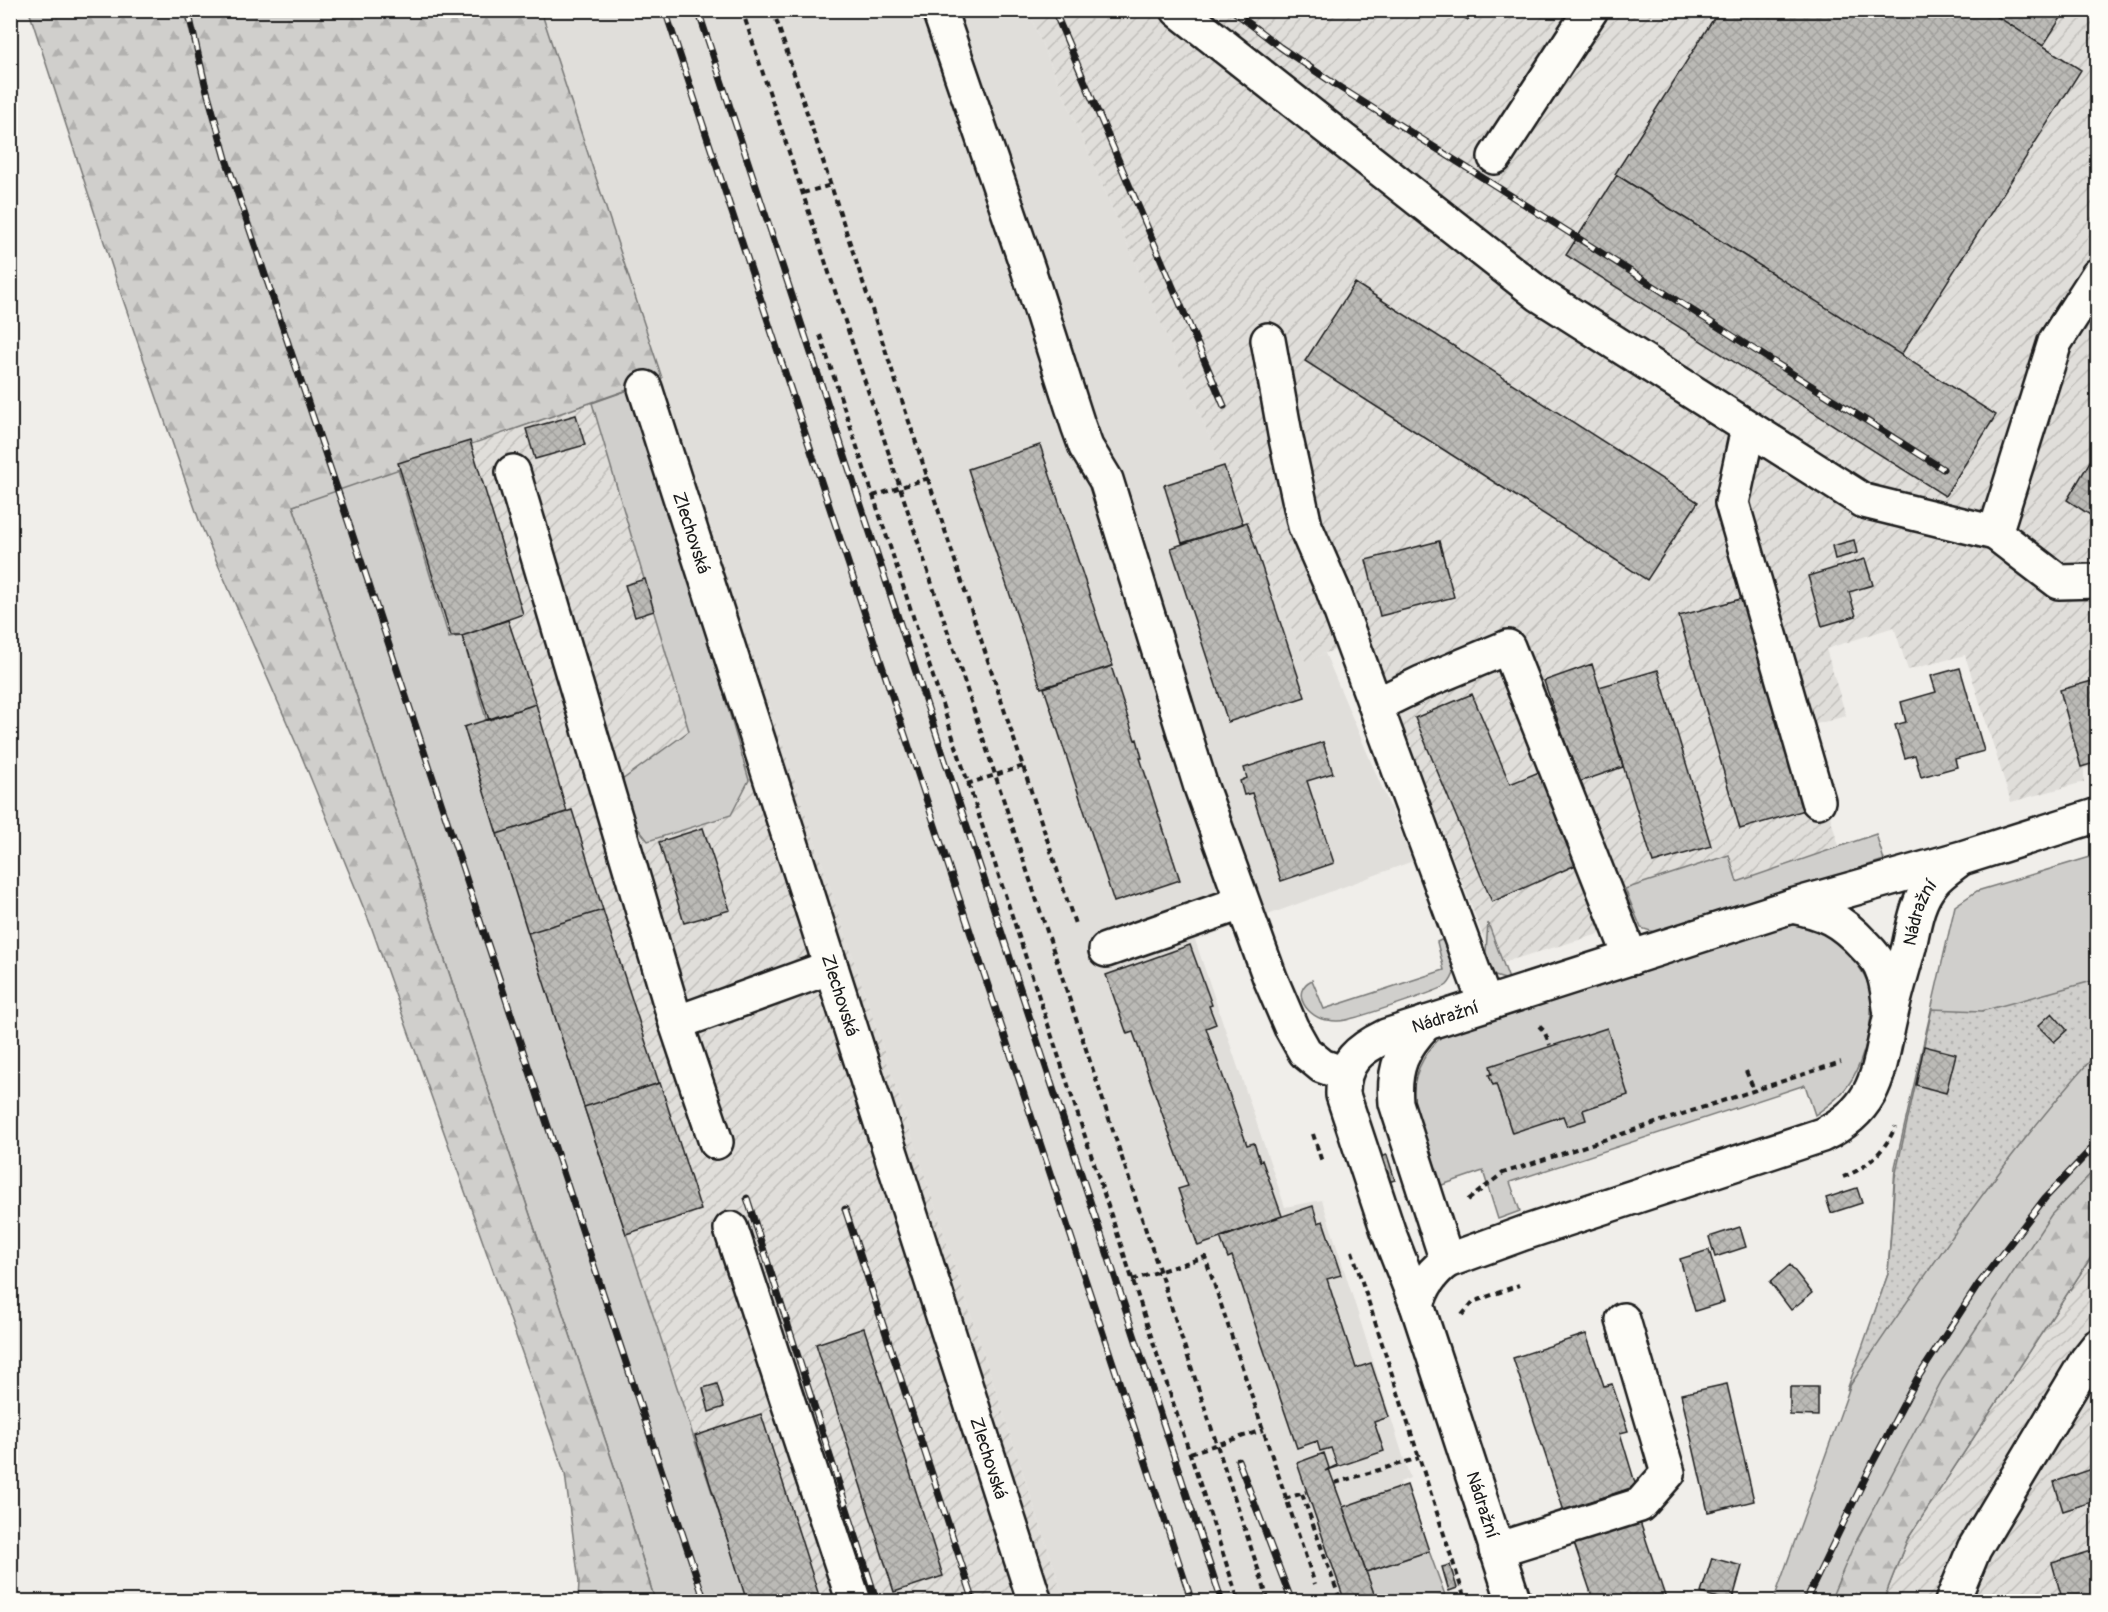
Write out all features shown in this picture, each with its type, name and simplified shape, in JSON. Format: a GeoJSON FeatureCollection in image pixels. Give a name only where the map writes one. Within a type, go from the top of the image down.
{"type":"FeatureCollection","features":[{"type":"Feature","properties":{"kind":"street"},"geometry":{"type":"LineString","coordinates":[[939,10],[1028,269],[1078,425],[1086,447],[1106,480],[1201,788],[1241,903],[1298,1042],[1312,1059],[1322,1066],[1345,1074]]}},
{"type":"Feature","properties":{"kind":"street"},"geometry":{"type":"LineString","coordinates":[[1178,10],[1540,295],[1864,501],[1995,533],[2059,582],[2097,581]]}},
{"type":"Feature","properties":{"kind":"street"},"geometry":{"type":"LineString","coordinates":[[1495,157],[1591,10]]}},
{"type":"Feature","properties":{"kind":"street"},"geometry":{"type":"LineString","coordinates":[[1995,533],[2055,342],[2097,275]]}},
{"type":"Feature","properties":{"kind":"street"},"geometry":{"type":"LineString","coordinates":[[1268,340],[1285,435],[1305,526],[1333,590],[1485,1003]]}},
{"type":"Feature","properties":{"kind":"street","name":"Zlechovská"},"geometry":{"type":"LineString","coordinates":[[645,388],[1035,1602]]}},
{"type":"Feature","properties":{"kind":"street"},"geometry":{"type":"LineString","coordinates":[[1748,428],[1732,503],[1818,801]]}},
{"type":"Feature","properties":{"kind":"street"},"geometry":{"type":"LineString","coordinates":[[513,472],[676,1023],[716,1142]]}},
{"type":"Feature","properties":{"kind":"street"},"geometry":{"type":"LineString","coordinates":[[1376,705],[1421,683],[1508,647],[1631,958]]}},
{"type":"Feature","properties":{"kind":"street","name":"Nádražní"},"geometry":{"type":"LineString","coordinates":[[1514,1602],[1417,1305],[1388,1231],[1343,1095],[1345,1074],[1358,1053],[1373,1042],[1485,1003],[1792,906],[1962,858],[2097,815]]}},
{"type":"Feature","properties":{"kind":"street","name":"Nádražní"},"geometry":{"type":"LineString","coordinates":[[1417,1305],[1424,1285],[1438,1267],[1447,1261],[1822,1135],[1839,1127],[1867,1100],[1873,1089],[1883,1058],[1916,913],[1932,882],[1962,858]]}},
{"type":"Feature","properties":{"kind":"street"},"geometry":{"type":"LineString","coordinates":[[1106,950],[1241,903]]}},
{"type":"Feature","properties":{"kind":"street","name":"Nádražní"},"geometry":{"type":"LineString","coordinates":[[1792,906],[1816,911],[1837,920],[1869,950],[1881,965],[1887,983],[1891,1016]]}},
{"type":"Feature","properties":{"kind":"street"},"geometry":{"type":"LineString","coordinates":[[676,1023],[831,967]]}},
{"type":"Feature","properties":{"kind":"street"},"geometry":{"type":"LineString","coordinates":[[1426,1023],[1412,1037],[1397,1068],[1394,1084],[1396,1103],[1447,1261]]}},
{"type":"Feature","properties":{"kind":"street"},"geometry":{"type":"LineString","coordinates":[[731,1229],[855,1602]]}},
{"type":"Feature","properties":{"kind":"street"},"geometry":{"type":"LineString","coordinates":[[1496,1551],[1640,1505],[1668,1473],[1623,1320]]}},
{"type":"Feature","properties":{"kind":"street"},"geometry":{"type":"LineString","coordinates":[[1952,1602],[1974,1549],[2097,1346]]}},
{"type":"Feature","properties":{"kind":"path"},"geometry":{"type":"LineString","coordinates":[[742,10],[1269,1602]]}},
{"type":"Feature","properties":{"kind":"path"},"geometry":{"type":"LineString","coordinates":[[773,10],[1085,956],[1106,950]]}},
{"type":"Feature","properties":{"kind":"path"},"geometry":{"type":"LineString","coordinates":[[803,193],[831,185]]}},
{"type":"Feature","properties":{"kind":"path"},"geometry":{"type":"LineString","coordinates":[[820,336],[1239,1602]]}},
{"type":"Feature","properties":{"kind":"path"},"geometry":{"type":"LineString","coordinates":[[873,495],[929,478]]}},
{"type":"Feature","properties":{"kind":"path"},"geometry":{"type":"LineString","coordinates":[[968,784],[1024,766]]}},
{"type":"Feature","properties":{"kind":"path"},"geometry":{"type":"LineString","coordinates":[[1523,991],[1531,1019],[1544,1031],[1550,1045]]}},
{"type":"Feature","properties":{"kind":"path"},"geometry":{"type":"LineString","coordinates":[[1503,1173],[1860,1055],[1883,1058]]}},
{"type":"Feature","properties":{"kind":"path"},"geometry":{"type":"LineString","coordinates":[[1746,1071],[1754,1090]]}},
{"type":"Feature","properties":{"kind":"path"},"geometry":{"type":"LineString","coordinates":[[1312,1134],[1324,1167]]}},
{"type":"Feature","properties":{"kind":"path"},"geometry":{"type":"LineString","coordinates":[[1350,1245],[1464,1596],[1449,1602]]}},
{"type":"Feature","properties":{"kind":"path"},"geometry":{"type":"LineString","coordinates":[[1132,1280],[1205,1257],[1315,1584]]}},
{"type":"Feature","properties":{"kind":"path"},"geometry":{"type":"LineString","coordinates":[[1190,1453],[1263,1430]]}},
{"type":"Feature","properties":{"kind":"path"},"geometry":{"type":"LineString","coordinates":[[1335,1483],[1419,1458]]}},
{"type":"Feature","properties":{"kind":"path"},"geometry":{"type":"LineString","coordinates":[[1285,1499],[1304,1493],[1341,1602]]}},
{"type":"Feature","properties":{"kind":"shaded area"},"geometry":{"type":"Polygon","coordinates":[[[541,11],[1028,11],[1306,662],[1325,653],[1413,861],[1195,940],[1285,1207],[1322,1200],[1410,1478],[1400,1482],[1441,1601],[1065,1601],[541,11]]]}},
{"type":"Feature","properties":{"kind":"shaded area"},"geometry":{"type":"Polygon","coordinates":[[[1028,11],[2097,11],[2097,765],[2084,769],[2084,782],[2011,802],[1965,655],[1908,670],[1894,627],[1826,649],[1846,716],[1805,727],[1842,858],[1738,893],[1494,965],[1370,641],[1325,653],[1306,663],[1028,11]]]}},
{"type":"Feature","properties":{"kind":"shaded area"},"geometry":{"type":"Polygon","coordinates":[[[662,378],[1065,1601],[655,1601],[620,1484],[293,506],[662,378]]]}},
{"type":"Feature","properties":{"kind":"shaded area"},"geometry":{"type":"Polygon","coordinates":[[[2097,1248],[2097,1601],[1883,1602],[1907,1540],[2097,1248]]]}},
{"type":"Feature","properties":{"kind":"green space"},"geometry":{"type":"Polygon","coordinates":[[[29,11],[541,11],[662,378],[293,506],[620,1484],[655,1601],[578,1601],[579,1582],[565,1474],[371,926],[302,757],[200,523],[118,285],[29,11]]]}},
{"type":"Feature","properties":{"kind":"green space"},"geometry":{"type":"Polygon","coordinates":[[[634,388],[749,780],[731,815],[648,841],[625,812],[618,783],[689,731],[592,403],[634,388]]]}},
{"type":"Feature","properties":{"kind":"green space"},"geometry":{"type":"Polygon","coordinates":[[[397,465],[449,638],[462,636],[487,722],[464,727],[584,1107],[748,1601],[655,1601],[620,1484],[293,506],[397,465]]]}},
{"type":"Feature","properties":{"kind":"green space"},"geometry":{"type":"Polygon","coordinates":[[[1876,834],[1884,860],[1657,933],[1641,928],[1625,889],[1729,855],[1737,882],[1876,834]]]}},
{"type":"Feature","properties":{"kind":"green space"},"geometry":{"type":"Polygon","coordinates":[[[2097,855],[2097,1248],[1907,1540],[1883,1601],[1773,1602],[1888,1274],[1895,1167],[1955,906],[1977,891],[2097,855]]]}},
{"type":"Feature","properties":{"kind":"green space"},"geometry":{"type":"Polygon","coordinates":[[[1488,923],[1508,980],[1495,976],[1482,953],[1486,951],[1488,923]]]}},
{"type":"Feature","properties":{"kind":"green space"},"geometry":{"type":"Polygon","coordinates":[[[1779,923],[1806,925],[1827,936],[1853,959],[1869,987],[1871,1017],[1865,1049],[1853,1077],[1843,1092],[1828,1106],[1815,1115],[1805,1085],[1510,1182],[1520,1211],[1498,1219],[1483,1171],[1436,1187],[1417,1123],[1414,1085],[1420,1066],[1431,1048],[1449,1030],[1779,923]]]}},
{"type":"Feature","properties":{"kind":"green space"},"geometry":{"type":"Polygon","coordinates":[[[1441,940],[1447,943],[1456,968],[1447,985],[1441,988],[1399,1004],[1344,1020],[1332,1021],[1321,1018],[1314,1015],[1304,1004],[1302,991],[1305,985],[1312,980],[1324,1009],[1444,970],[1437,942],[1441,940]]]}},
{"type":"Feature","properties":{"kind":"green space"},"geometry":{"type":"Polygon","coordinates":[[[2096,980],[2098,984],[2097,1053],[2029,1133],[1997,1175],[1847,1390],[1888,1274],[1895,1177],[1932,1009],[1982,1011],[2096,980]]]}},
{"type":"Feature","properties":{"kind":"green space"},"geometry":{"type":"Polygon","coordinates":[[[2097,1167],[2097,1248],[1907,1540],[1883,1601],[1830,1601],[1853,1547],[1942,1380],[2051,1215],[2097,1167]]]}},
{"type":"Feature","properties":{"kind":"green space"},"geometry":{"type":"Polygon","coordinates":[[[1429,1551],[1445,1595],[1425,1601],[1371,1601],[1376,1599],[1366,1572],[1429,1551]]]}},
{"type":"Feature","properties":{"kind":"building"},"geometry":{"type":"Polygon","coordinates":[[[1452,10],[1474,10],[1468,20],[1452,10]]]}},
{"type":"Feature","properties":{"kind":"building"},"geometry":{"type":"Polygon","coordinates":[[[1719,10],[1987,10],[2081,70],[1901,355],[1615,174],[1719,10]]]}},
{"type":"Feature","properties":{"kind":"building"},"geometry":{"type":"Polygon","coordinates":[[[1987,10],[2066,10],[2043,46],[1987,10]]]}},
{"type":"Feature","properties":{"kind":"building"},"geometry":{"type":"Polygon","coordinates":[[[1617,175],[1996,415],[1945,496],[1566,255],[1617,175]]]}},
{"type":"Feature","properties":{"kind":"building"},"geometry":{"type":"Polygon","coordinates":[[[1355,283],[1698,502],[1647,580],[1305,361],[1355,283]]]}},
{"type":"Feature","properties":{"kind":"building"},"geometry":{"type":"Polygon","coordinates":[[[576,415],[585,445],[535,459],[526,429],[576,415]]]}},
{"type":"Feature","properties":{"kind":"building"},"geometry":{"type":"Polygon","coordinates":[[[470,441],[523,614],[462,636],[451,636],[398,463],[470,441]]]}},
{"type":"Feature","properties":{"kind":"building"},"geometry":{"type":"Polygon","coordinates":[[[1040,445],[1113,666],[1041,688],[968,469],[1040,445]]]}},
{"type":"Feature","properties":{"kind":"building"},"geometry":{"type":"Polygon","coordinates":[[[2092,458],[2098,462],[2098,520],[2067,500],[2092,458]]]}},
{"type":"Feature","properties":{"kind":"building"},"geometry":{"type":"Polygon","coordinates":[[[1224,466],[1243,524],[1182,543],[1164,485],[1224,466]]]}},
{"type":"Feature","properties":{"kind":"building"},"geometry":{"type":"Polygon","coordinates":[[[1247,522],[1305,697],[1228,722],[1171,548],[1247,522]]]}},
{"type":"Feature","properties":{"kind":"building"},"geometry":{"type":"Polygon","coordinates":[[[1854,540],[1857,553],[1835,559],[1832,546],[1854,540]]]}},
{"type":"Feature","properties":{"kind":"building"},"geometry":{"type":"Polygon","coordinates":[[[1439,541],[1454,597],[1380,616],[1366,560],[1439,541]]]}},
{"type":"Feature","properties":{"kind":"building"},"geometry":{"type":"Polygon","coordinates":[[[1865,559],[1873,585],[1849,592],[1856,616],[1822,626],[1808,576],[1865,559]]]}},
{"type":"Feature","properties":{"kind":"building"},"geometry":{"type":"Polygon","coordinates":[[[645,579],[654,611],[635,617],[625,585],[645,579]]]}},
{"type":"Feature","properties":{"kind":"building"},"geometry":{"type":"Polygon","coordinates":[[[1744,598],[1805,810],[1740,829],[1679,616],[1744,598]]]}},
{"type":"Feature","properties":{"kind":"building"},"geometry":{"type":"Polygon","coordinates":[[[508,620],[536,704],[489,720],[462,636],[508,620]]]}},
{"type":"Feature","properties":{"kind":"building"},"geometry":{"type":"Polygon","coordinates":[[[1592,664],[1623,767],[1579,782],[1544,681],[1592,664]]]}},
{"type":"Feature","properties":{"kind":"building"},"geometry":{"type":"Polygon","coordinates":[[[1111,666],[1135,740],[1137,739],[1142,758],[1140,758],[1180,880],[1114,902],[1044,688],[1111,666]]]}},
{"type":"Feature","properties":{"kind":"building"},"geometry":{"type":"Polygon","coordinates":[[[1960,668],[1984,751],[1955,759],[1957,767],[1921,777],[1915,755],[1905,758],[1895,725],[1906,722],[1901,702],[1936,692],[1931,676],[1960,668]]]}},
{"type":"Feature","properties":{"kind":"building"},"geometry":{"type":"Polygon","coordinates":[[[1658,670],[1711,846],[1653,863],[1599,687],[1658,670]]]}},
{"type":"Feature","properties":{"kind":"building"},"geometry":{"type":"Polygon","coordinates":[[[2092,681],[2098,700],[2098,762],[2081,767],[2060,690],[2092,681]]]}},
{"type":"Feature","properties":{"kind":"building"},"geometry":{"type":"Polygon","coordinates":[[[1472,694],[1510,784],[1539,772],[1578,864],[1492,902],[1415,718],[1472,694]]]}},
{"type":"Feature","properties":{"kind":"building"},"geometry":{"type":"Polygon","coordinates":[[[536,704],[567,812],[497,834],[464,727],[536,704]]]}},
{"type":"Feature","properties":{"kind":"building"},"geometry":{"type":"Polygon","coordinates":[[[1323,742],[1333,773],[1307,781],[1334,863],[1281,881],[1252,793],[1244,795],[1240,781],[1247,778],[1244,768],[1323,742]]]}},
{"type":"Feature","properties":{"kind":"building"},"geometry":{"type":"Polygon","coordinates":[[[572,810],[603,910],[528,933],[497,834],[572,810]]]}},
{"type":"Feature","properties":{"kind":"building"},"geometry":{"type":"Polygon","coordinates":[[[703,828],[730,910],[684,923],[659,842],[703,828]]]}},
{"type":"Feature","properties":{"kind":"building"},"geometry":{"type":"Polygon","coordinates":[[[603,910],[659,1083],[584,1107],[528,933],[603,910]]]}},
{"type":"Feature","properties":{"kind":"building"},"geometry":{"type":"Polygon","coordinates":[[[1190,945],[1212,1005],[1209,1006],[1216,1024],[1206,1028],[1247,1145],[1254,1143],[1282,1216],[1198,1246],[1178,1189],[1188,1186],[1133,1032],[1127,1034],[1106,975],[1190,945]]]}},
{"type":"Feature","properties":{"kind":"building"},"geometry":{"type":"Polygon","coordinates":[[[2052,1013],[2067,1030],[2054,1042],[2038,1026],[2052,1013]]]}},
{"type":"Feature","properties":{"kind":"building"},"geometry":{"type":"Polygon","coordinates":[[[1607,1028],[1628,1095],[1583,1110],[1586,1120],[1567,1126],[1563,1116],[1512,1133],[1496,1084],[1493,1085],[1489,1075],[1492,1074],[1490,1066],[1607,1028]]]}},
{"type":"Feature","properties":{"kind":"building"},"geometry":{"type":"Polygon","coordinates":[[[1924,1046],[1956,1054],[1946,1093],[1916,1085],[1924,1046]]]}},
{"type":"Feature","properties":{"kind":"building"},"geometry":{"type":"Polygon","coordinates":[[[660,1083],[701,1210],[626,1234],[584,1107],[660,1083]]]}},
{"type":"Feature","properties":{"kind":"building"},"geometry":{"type":"Polygon","coordinates":[[[1387,1155],[1395,1180],[1388,1182],[1380,1157],[1387,1155]]]}},
{"type":"Feature","properties":{"kind":"building"},"geometry":{"type":"Polygon","coordinates":[[[1857,1188],[1862,1203],[1831,1213],[1826,1198],[1857,1188]]]}},
{"type":"Feature","properties":{"kind":"building"},"geometry":{"type":"Polygon","coordinates":[[[1313,1206],[1318,1223],[1323,1221],[1341,1275],[1327,1279],[1356,1368],[1371,1363],[1389,1417],[1374,1422],[1384,1451],[1325,1471],[1337,1465],[1331,1448],[1320,1451],[1317,1441],[1297,1448],[1232,1256],[1228,1258],[1220,1237],[1313,1206]]]}},
{"type":"Feature","properties":{"kind":"building"},"geometry":{"type":"Polygon","coordinates":[[[1740,1227],[1746,1247],[1715,1257],[1709,1237],[1740,1227]]]}},
{"type":"Feature","properties":{"kind":"building"},"geometry":{"type":"Polygon","coordinates":[[[1709,1250],[1724,1302],[1695,1311],[1680,1259],[1709,1250]]]}},
{"type":"Feature","properties":{"kind":"building"},"geometry":{"type":"Polygon","coordinates":[[[1790,1265],[1812,1293],[1791,1310],[1770,1282],[1790,1265]]]}},
{"type":"Feature","properties":{"kind":"building"},"geometry":{"type":"Polygon","coordinates":[[[864,1328],[943,1576],[894,1592],[816,1344],[864,1328]]]}},
{"type":"Feature","properties":{"kind":"building"},"geometry":{"type":"Polygon","coordinates":[[[1586,1334],[1604,1386],[1612,1384],[1628,1431],[1620,1433],[1636,1486],[1564,1511],[1513,1358],[1586,1334]]]}},
{"type":"Feature","properties":{"kind":"building"},"geometry":{"type":"Polygon","coordinates":[[[717,1384],[724,1407],[709,1412],[703,1388],[717,1384]]]}},
{"type":"Feature","properties":{"kind":"building"},"geometry":{"type":"Polygon","coordinates":[[[1727,1384],[1754,1501],[1708,1512],[1681,1394],[1727,1384]]]}},
{"type":"Feature","properties":{"kind":"building"},"geometry":{"type":"Polygon","coordinates":[[[1790,1387],[1818,1387],[1818,1416],[1790,1415],[1790,1387]]]}},
{"type":"Feature","properties":{"kind":"building"},"geometry":{"type":"Polygon","coordinates":[[[761,1414],[821,1602],[747,1602],[695,1436],[761,1414]]]}},
{"type":"Feature","properties":{"kind":"building"},"geometry":{"type":"Polygon","coordinates":[[[1324,1453],[1329,1468],[1325,1471],[1329,1469],[1376,1599],[1369,1602],[1345,1602],[1297,1463],[1324,1453]]]}},
{"type":"Feature","properties":{"kind":"building"},"geometry":{"type":"Polygon","coordinates":[[[2098,1467],[2098,1500],[2063,1511],[2054,1482],[2098,1467]]]}},
{"type":"Feature","properties":{"kind":"building"},"geometry":{"type":"Polygon","coordinates":[[[1407,1485],[1429,1551],[1366,1572],[1343,1507],[1407,1485]]]}},
{"type":"Feature","properties":{"kind":"building"},"geometry":{"type":"Polygon","coordinates":[[[1639,1519],[1667,1602],[1594,1602],[1573,1540],[1639,1519]]]}},
{"type":"Feature","properties":{"kind":"building"},"geometry":{"type":"Polygon","coordinates":[[[2098,1549],[2098,1602],[2063,1602],[2052,1563],[2098,1549]]]}},
{"type":"Feature","properties":{"kind":"building"},"geometry":{"type":"Polygon","coordinates":[[[1712,1558],[1742,1566],[1732,1602],[1701,1593],[1712,1558]]]}},
{"type":"Feature","properties":{"kind":"building"},"geometry":{"type":"Polygon","coordinates":[[[1450,1565],[1457,1588],[1449,1591],[1442,1567],[1450,1565]]]}},
{"type":"Feature","properties":{"kind":"railway"},"geometry":{"type":"LineString","coordinates":[[188,10],[205,84],[227,162],[705,1602]]}},
{"type":"Feature","properties":{"kind":"railway"},"geometry":{"type":"LineString","coordinates":[[665,10],[1192,1602]]}},
{"type":"Feature","properties":{"kind":"railway"},"geometry":{"type":"LineString","coordinates":[[698,10],[1222,1602]]}},
{"type":"Feature","properties":{"kind":"railway"},"geometry":{"type":"LineString","coordinates":[[1054,10],[1224,406]]}},
{"type":"Feature","properties":{"kind":"railway"},"geometry":{"type":"LineString","coordinates":[[1232,10],[1280,47],[1336,85],[1943,469]]}},
{"type":"Feature","properties":{"kind":"railway"},"geometry":{"type":"LineString","coordinates":[[1805,1602],[1874,1460],[1917,1379],[1978,1285],[2045,1198],[2098,1142]]}},
{"type":"Feature","properties":{"kind":"railway"},"geometry":{"type":"LineString","coordinates":[[747,1198],[877,1602]]}},
{"type":"Feature","properties":{"kind":"railway"},"geometry":{"type":"LineString","coordinates":[[845,1209],[974,1602]]}},
{"type":"Feature","properties":{"kind":"railway"},"geometry":{"type":"LineString","coordinates":[[1238,1460],[1292,1602]]}}]}
